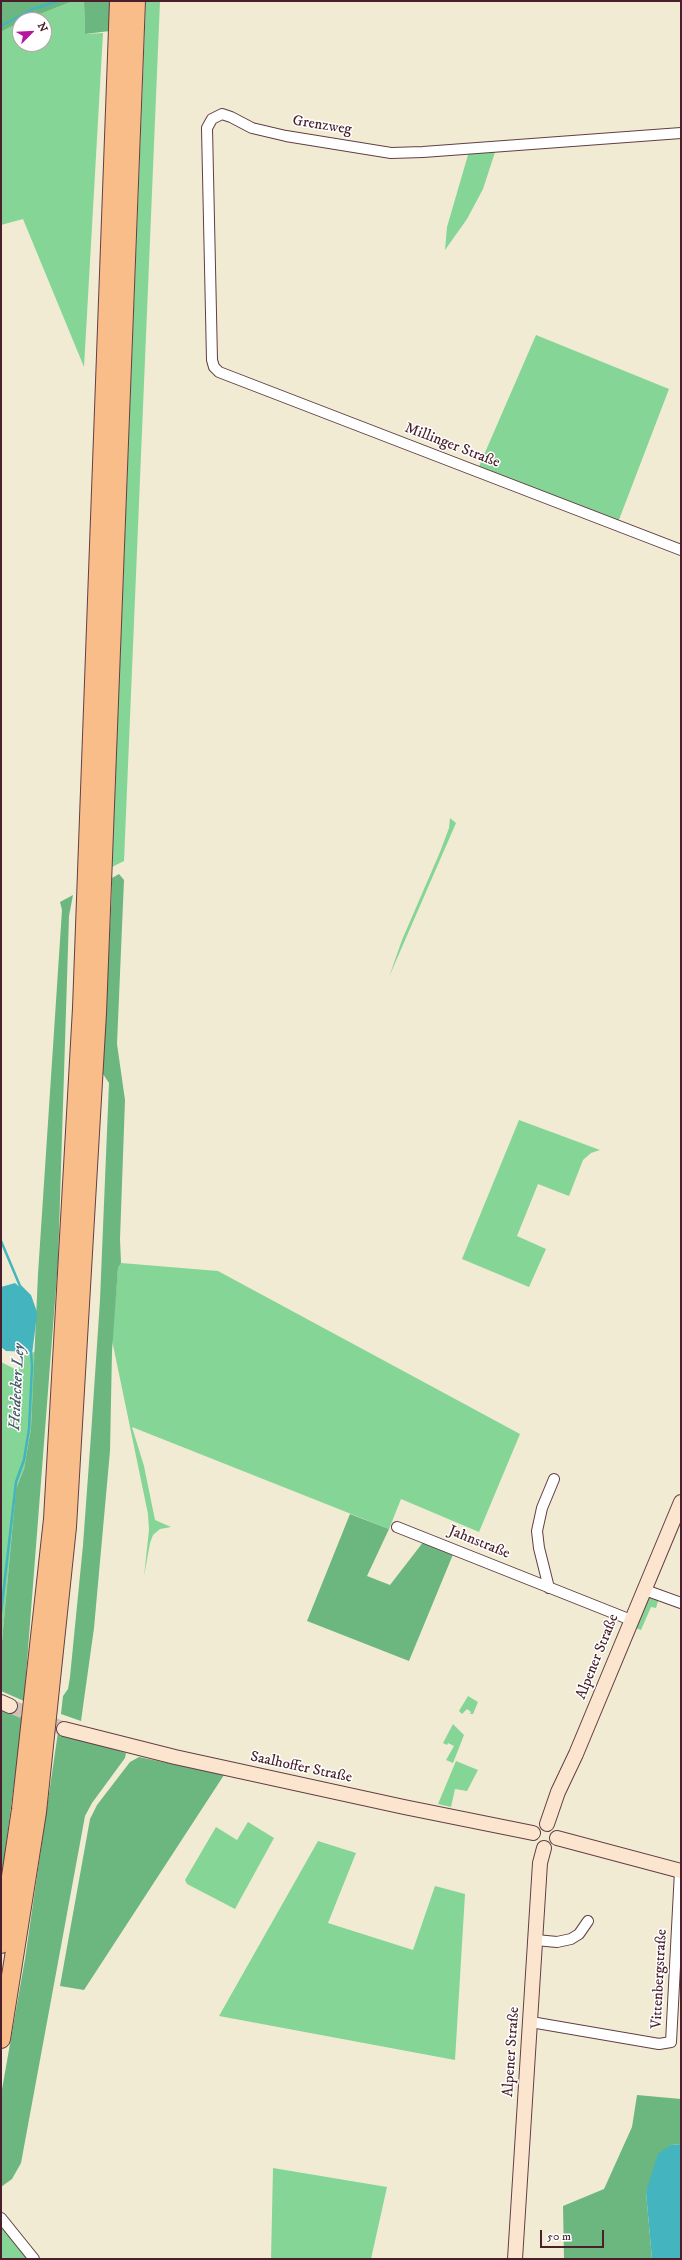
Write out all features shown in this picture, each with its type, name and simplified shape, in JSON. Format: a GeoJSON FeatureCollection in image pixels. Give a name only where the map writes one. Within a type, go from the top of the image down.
{"type":"FeatureCollection","features":[{"type":"Feature","properties":{"kind":"highway"},"geometry":{"type":"LineString","coordinates":[[1,1944],[21,1809],[54,1511],[82,1008],[119,1]]}},
{"type":"Feature","properties":{"kind":"highway"},"geometry":{"type":"LineString","coordinates":[[1,2039],[37,1812],[67,1527],[97,1013],[136,1]]}},
{"type":"Feature","properties":{"kind":"street","name":"Grenzweg"},"geometry":{"type":"LineString","coordinates":[[214,367],[212,360],[207,128],[212,119],[222,114],[252,128],[286,136],[391,153],[423,152],[681,133]]}},
{"type":"Feature","properties":{"kind":"street","name":"Millinger Straße"},"geometry":{"type":"LineString","coordinates":[[214,367],[220,372],[234,378],[681,550]]}},
{"type":"Feature","properties":{"kind":"street"},"geometry":{"type":"LineString","coordinates":[[549,1588],[539,1548],[537,1531],[542,1508],[554,1479]]}},
{"type":"Feature","properties":{"kind":"street","name":"Alpener Straße"},"geometry":{"type":"LineString","coordinates":[[547,1824],[558,1792],[576,1754],[681,1502]]}},
{"type":"Feature","properties":{"kind":"street","name":"Jahnstraße"},"geometry":{"type":"LineString","coordinates":[[397,1527],[631,1620]]}},
{"type":"Feature","properties":{"kind":"street"},"geometry":{"type":"LineString","coordinates":[[645,1590],[681,1603]]}},
{"type":"Feature","properties":{"kind":"street","name":"Saalhoffer Straße"},"geometry":{"type":"LineString","coordinates":[[64,1729],[182,1759],[533,1834]]}},
{"type":"Feature","properties":{"kind":"street"},"geometry":{"type":"LineString","coordinates":[[547,1824],[554,1828],[557,1838],[553,1844],[544,1848],[537,1845],[533,1834],[537,1827],[547,1824]]}},
{"type":"Feature","properties":{"kind":"street"},"geometry":{"type":"LineString","coordinates":[[557,1838],[681,1871]]}},
{"type":"Feature","properties":{"kind":"street","name":"Alpener Straße"},"geometry":{"type":"LineString","coordinates":[[515,2259],[540,1863],[544,1848]]}},
{"type":"Feature","properties":{"kind":"street","name":"Vittenbergstraße"},"geometry":{"type":"LineString","coordinates":[[531,2022],[658,2044],[671,2042],[681,1871]]}},
{"type":"Feature","properties":{"kind":"street"},"geometry":{"type":"LineString","coordinates":[[536,1940],[557,1942],[571,1939],[579,1934],[588,1921]]}},
{"type":"Feature","properties":{"kind":"street"},"geometry":{"type":"LineString","coordinates":[[1,2218],[34,2259]]}},
{"type":"Feature","properties":{"kind":"green space"},"geometry":{"type":"Polygon","coordinates":[[[1,1],[73,1],[45,12],[12,12],[12,26],[1,32],[1,1]]]}},
{"type":"Feature","properties":{"kind":"green space"},"geometry":{"type":"Polygon","coordinates":[[[73,1],[84,1],[85,34],[103,33],[84,367],[23,219],[1,225],[1,32],[12,26],[12,52],[52,52],[52,12],[45,12],[73,1]]]}},
{"type":"Feature","properties":{"kind":"green space"},"geometry":{"type":"Polygon","coordinates":[[[84,1],[111,1],[110,31],[85,34],[84,1]]]}},
{"type":"Feature","properties":{"kind":"green space"},"geometry":{"type":"Polygon","coordinates":[[[146,1],[160,1],[124,861],[112,867],[146,1]]]}},
{"type":"Feature","properties":{"kind":"green space"},"geometry":{"type":"Polygon","coordinates":[[[497,146],[483,189],[467,219],[445,250],[447,227],[470,148],[497,146]]]}},
{"type":"Feature","properties":{"kind":"green space"},"geometry":{"type":"Polygon","coordinates":[[[536,335],[669,389],[617,525],[477,471],[536,335]]]}},
{"type":"Feature","properties":{"kind":"green space"},"geometry":{"type":"Polygon","coordinates":[[[450,818],[456,823],[389,977],[402,940],[440,852],[449,828],[450,818]]]}},
{"type":"Feature","properties":{"kind":"green space"},"geometry":{"type":"Polygon","coordinates":[[[119,874],[124,880],[117,1044],[125,1100],[120,1239],[121,1263],[118,1268],[112,1351],[110,1451],[94,1628],[81,1721],[61,1714],[63,1696],[68,1689],[70,1677],[83,1545],[91,1435],[100,1300],[109,1083],[103,1074],[112,878],[119,874]]]}},
{"type":"Feature","properties":{"kind":"green space"},"geometry":{"type":"Polygon","coordinates":[[[73,895],[69,916],[58,1262],[24,1701],[1,1691],[1,1652],[16,1489],[24,1469],[31,1428],[38,1274],[62,910],[60,902],[73,895]]]}},
{"type":"Feature","properties":{"kind":"green space"},"geometry":{"type":"Polygon","coordinates":[[[519,1120],[600,1150],[591,1153],[583,1160],[569,1196],[538,1184],[517,1236],[546,1249],[529,1287],[462,1259],[519,1120]]]}},
{"type":"Feature","properties":{"kind":"green space"},"geometry":{"type":"Polygon","coordinates":[[[121,1263],[218,1271],[520,1434],[479,1532],[401,1499],[389,1529],[132,1427],[144,1466],[155,1520],[171,1527],[160,1529],[153,1535],[150,1543],[144,1576],[149,1530],[148,1514],[112,1340],[118,1268],[121,1263]]]}},
{"type":"Feature","properties":{"kind":"green space"},"geometry":{"type":"Polygon","coordinates":[[[35,1352],[31,1428],[24,1469],[16,1489],[1,1652],[1,1362],[19,1371],[20,1354],[35,1352]]]}},
{"type":"Feature","properties":{"kind":"green space"},"geometry":{"type":"Polygon","coordinates":[[[350,1514],[389,1529],[367,1576],[390,1585],[424,1541],[454,1552],[409,1661],[307,1621],[350,1514]]]}},
{"type":"Feature","properties":{"kind":"green space"},"geometry":{"type":"Polygon","coordinates":[[[649,1596],[659,1598],[656,1608],[651,1607],[641,1630],[636,1628],[649,1596]]]}},
{"type":"Feature","properties":{"kind":"green space"},"geometry":{"type":"Polygon","coordinates":[[[468,1696],[478,1702],[473,1714],[470,1714],[471,1712],[467,1709],[462,1714],[459,1711],[468,1696]]]}},
{"type":"Feature","properties":{"kind":"green space"},"geometry":{"type":"Polygon","coordinates":[[[1,1709],[23,1717],[1,1882],[1,1709]]]}},
{"type":"Feature","properties":{"kind":"green space"},"geometry":{"type":"Polygon","coordinates":[[[453,1724],[464,1735],[453,1763],[446,1760],[454,1746],[448,1743],[447,1745],[443,1743],[453,1724]]]}},
{"type":"Feature","properties":{"kind":"green space"},"geometry":{"type":"Polygon","coordinates":[[[58,1732],[126,1753],[125,1758],[92,1803],[85,1816],[21,2163],[12,2179],[1,2187],[1,2095],[25,1959],[58,1732]]]}},
{"type":"Feature","properties":{"kind":"green space"},"geometry":{"type":"Polygon","coordinates":[[[139,1757],[224,1775],[84,1990],[60,1986],[90,1819],[97,1805],[130,1762],[139,1757]]]}},
{"type":"Feature","properties":{"kind":"green space"},"geometry":{"type":"Polygon","coordinates":[[[456,1761],[478,1770],[467,1791],[455,1789],[451,1807],[438,1804],[456,1761]]]}},
{"type":"Feature","properties":{"kind":"green space"},"geometry":{"type":"Polygon","coordinates":[[[248,1822],[274,1838],[235,1909],[187,1884],[185,1880],[216,1827],[237,1840],[248,1822]]]}},
{"type":"Feature","properties":{"kind":"green space"},"geometry":{"type":"Polygon","coordinates":[[[318,1841],[356,1853],[328,1923],[413,1950],[435,1886],[465,1894],[455,2060],[219,2016],[318,1841]]]}},
{"type":"Feature","properties":{"kind":"green space"},"geometry":{"type":"Polygon","coordinates":[[[637,2095],[681,2099],[681,2144],[671,2145],[646,2192],[652,2259],[564,2259],[563,2206],[604,2189],[632,2127],[637,2095]]]}},
{"type":"Feature","properties":{"kind":"green space"},"geometry":{"type":"Polygon","coordinates":[[[273,2168],[387,2187],[371,2259],[271,2259],[273,2168]]]}},
{"type":"Feature","properties":{"kind":"green space"},"geometry":{"type":"Polygon","coordinates":[[[1,2223],[30,2259],[1,2259],[1,2223]]]}},
{"type":"Feature","properties":{"kind":"water"},"geometry":{"type":"Polygon","coordinates":[[[15,1283],[30,1296],[36,1313],[31,1352],[6,1351],[1,1347],[1,1287],[15,1283]]]}},
{"type":"Feature","properties":{"kind":"water"},"geometry":{"type":"Polygon","coordinates":[[[681,2144],[681,2259],[652,2259],[646,2192],[658,2154],[671,2145],[681,2144]]]}},
{"type":"Feature","properties":{"kind":"waterway"},"geometry":{"type":"LineString","coordinates":[[1,26],[33,9],[59,1]]}},
{"type":"Feature","properties":{"kind":"waterway","name":"Heidecker Ley"},"geometry":{"type":"LineString","coordinates":[[1,1241],[20,1286],[30,1296],[36,1313],[31,1352],[32,1366],[29,1429],[24,1460],[16,1482],[1,1613]]}},
{"type":"Feature","properties":{"kind":"tunnel"},"geometry":{"type":"LineString","coordinates":[[10,1706],[64,1729]]}}]}
